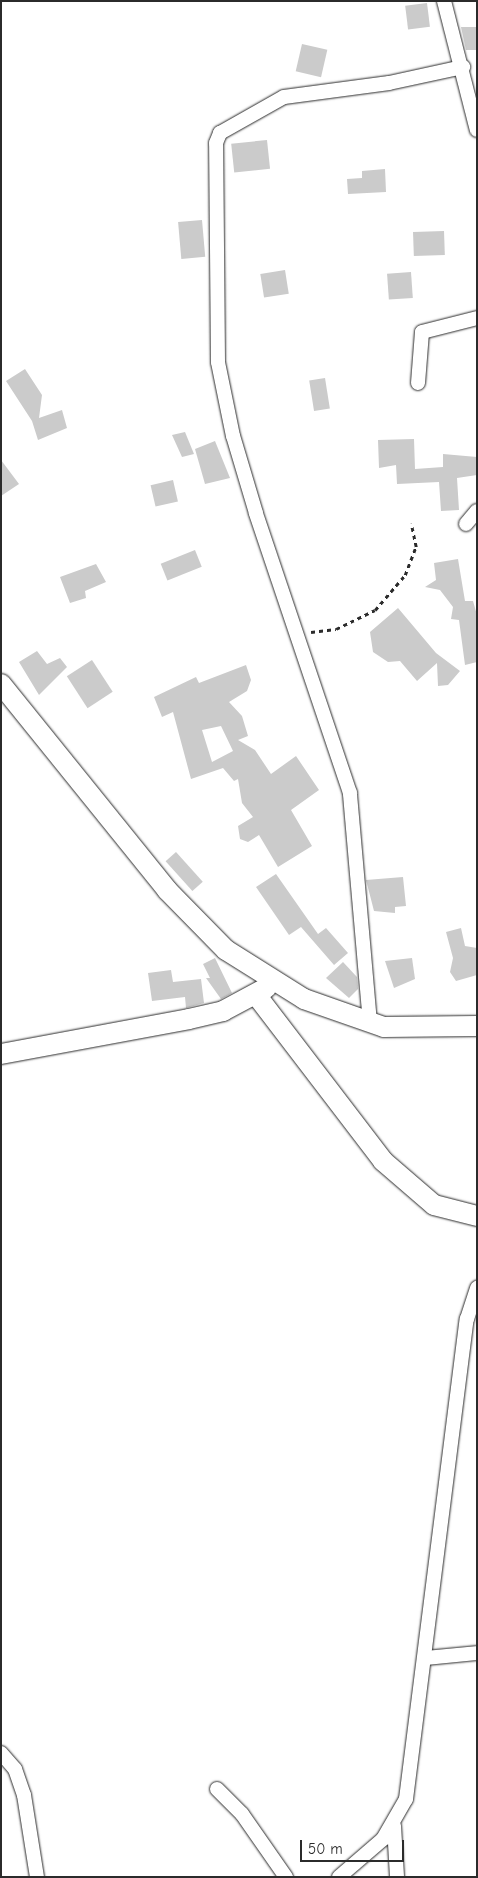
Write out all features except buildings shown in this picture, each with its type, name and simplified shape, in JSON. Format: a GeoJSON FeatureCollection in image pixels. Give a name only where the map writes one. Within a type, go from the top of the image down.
{"type":"FeatureCollection","features":[{"type":"Feature","properties":{"kind":"main road"},"geometry":{"type":"LineString","coordinates":[[1,684],[167,890],[226,950],[273,983],[384,1027],[477,1026]]}},
{"type":"Feature","properties":{"kind":"main road"},"geometry":{"type":"LineString","coordinates":[[1,1054],[189,1020],[257,996],[273,983]]}},
{"type":"Feature","properties":{"kind":"main road"},"geometry":{"type":"LineString","coordinates":[[257,996],[383,1161],[434,1205],[477,1216]]}},
{"type":"Feature","properties":{"kind":"street"},"geometry":{"type":"LineString","coordinates":[[444,1],[463,67],[477,130]]}},
{"type":"Feature","properties":{"kind":"street"},"geometry":{"type":"LineString","coordinates":[[370,1022],[350,793],[300,633],[244,474],[218,362],[216,143],[220,133],[284,97],[389,83],[463,67]]}},
{"type":"Feature","properties":{"kind":"street"},"geometry":{"type":"LineString","coordinates":[[418,383],[422,332],[477,318]]}},
{"type":"Feature","properties":{"kind":"street"},"geometry":{"type":"LineString","coordinates":[[466,524],[477,510]]}},
{"type":"Feature","properties":{"kind":"street"},"geometry":{"type":"LineString","coordinates":[[339,1877],[394,1826],[406,1799],[467,1319],[477,1288]]}},
{"type":"Feature","properties":{"kind":"street"},"geometry":{"type":"LineString","coordinates":[[425,1658],[477,1653]]}},
{"type":"Feature","properties":{"kind":"street"},"geometry":{"type":"LineString","coordinates":[[1,1752],[15,1769],[24,1795],[37,1877]]}},
{"type":"Feature","properties":{"kind":"street"},"geometry":{"type":"LineString","coordinates":[[217,1789],[242,1814],[286,1877]]}},
{"type":"Feature","properties":{"kind":"street"},"geometry":{"type":"LineString","coordinates":[[394,1826],[397,1877]]}},
{"type":"Feature","properties":{"kind":"path"},"geometry":{"type":"LineString","coordinates":[[300,633],[336,629],[375,610],[405,575],[416,547],[411,524]]}}]}
